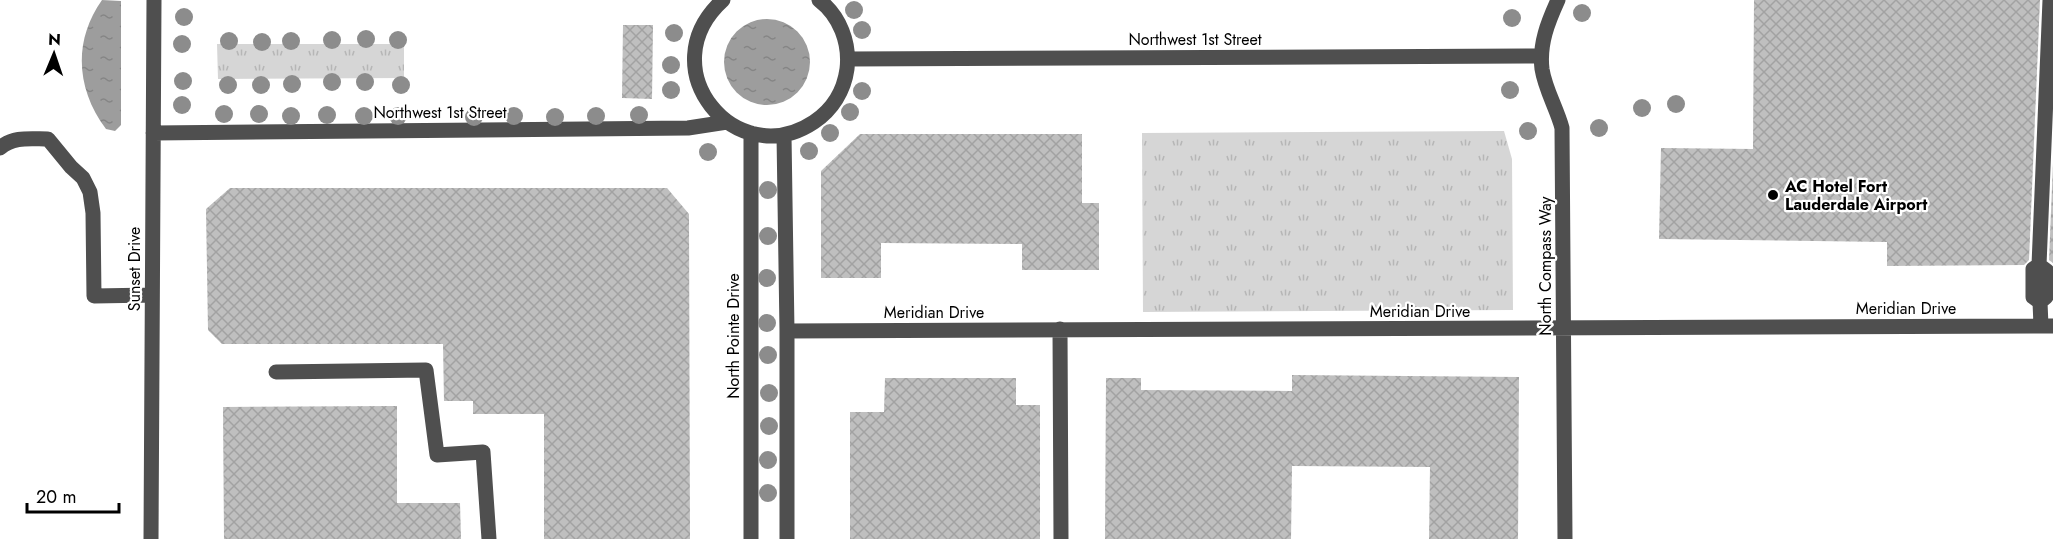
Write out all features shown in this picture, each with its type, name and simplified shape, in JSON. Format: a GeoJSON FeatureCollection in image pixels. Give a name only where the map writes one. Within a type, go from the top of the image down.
{"type":"FeatureCollection","features":[{"type":"Feature","properties":{"kind":"street","name":"Sunset Drive"},"geometry":{"type":"LineString","coordinates":[[151,539],[154,0]]}},
{"type":"Feature","properties":{"kind":"street"},"geometry":{"type":"LineString","coordinates":[[723,0],[710,12],[698,34],[694,58],[698,82],[709,105],[727,122],[750,133],[767,136],[784,135],[804,128],[822,116],[836,100],[845,81],[848,59],[845,38],[836,18],[819,0]]}},
{"type":"Feature","properties":{"kind":"street","name":"North Compass Way"},"geometry":{"type":"LineString","coordinates":[[1558,0],[1543,38],[1541,56],[1542,71],[1562,128],[1565,539]]}},
{"type":"Feature","properties":{"kind":"street"},"geometry":{"type":"LineString","coordinates":[[2047,326],[2040,302],[2046,297],[2047,271],[2039,265],[2050,0]]}},
{"type":"Feature","properties":{"kind":"street","name":"Northwest 1st Street"},"geometry":{"type":"LineString","coordinates":[[848,59],[1541,56]]}},
{"type":"Feature","properties":{"kind":"street","name":"Northwest 1st Street"},"geometry":{"type":"LineString","coordinates":[[153,133],[688,128],[727,122]]}},
{"type":"Feature","properties":{"kind":"street","name":"North Pointe Drive"},"geometry":{"type":"LineString","coordinates":[[750,133],[751,539]]}},
{"type":"Feature","properties":{"kind":"street"},"geometry":{"type":"LineString","coordinates":[[784,135],[787,539]]}},
{"type":"Feature","properties":{"kind":"street"},"geometry":{"type":"LineString","coordinates":[[0,148],[6,143],[20,139],[48,139],[83,178],[90,192],[93,213],[94,296],[152,295]]}},
{"type":"Feature","properties":{"kind":"street","name":"Meridian Drive"},"geometry":{"type":"LineString","coordinates":[[787,331],[2047,326]]}},
{"type":"Feature","properties":{"kind":"street"},"geometry":{"type":"LineString","coordinates":[[1059,329],[1061,539]]}},
{"type":"Feature","properties":{"kind":"street"},"geometry":{"type":"LineString","coordinates":[[276,372],[426,370],[437,455],[483,452],[489,539]]}},
{"type":"Feature","properties":{"kind":"green space"},"geometry":{"type":"Polygon","coordinates":[[[217,44],[404,44],[404,78],[218,79],[217,44]]]}},
{"type":"Feature","properties":{"kind":"green space"},"geometry":{"type":"Polygon","coordinates":[[[1504,131],[1512,159],[1513,310],[1143,312],[1142,133],[1504,131]]]}},
{"type":"Feature","properties":{"kind":"water"},"geometry":{"type":"Polygon","coordinates":[[[102,0],[121,1],[121,125],[115,131],[106,129],[96,114],[84,81],[82,65],[86,32],[102,0]]]}},
{"type":"Feature","properties":{"kind":"water"},"geometry":{"type":"Polygon","coordinates":[[[767,19],[783,23],[797,32],[806,46],[810,62],[806,78],[797,92],[783,101],[767,105],[751,101],[737,92],[728,78],[724,62],[728,46],[737,32],[751,23],[767,19]]]}},
{"type":"Feature","properties":{"kind":"building"},"geometry":{"type":"Polygon","coordinates":[[[1754,0],[2040,0],[2029,260],[2024,265],[1887,266],[1887,242],[1659,239],[1661,148],[1753,149],[1754,0]]]}},
{"type":"Feature","properties":{"kind":"building"},"geometry":{"type":"Polygon","coordinates":[[[623,25],[653,25],[652,99],[622,98],[623,25]]]}},
{"type":"Feature","properties":{"kind":"building"},"geometry":{"type":"Polygon","coordinates":[[[860,134],[1082,134],[1082,203],[1099,203],[1099,270],[1022,270],[1022,244],[881,243],[881,278],[821,278],[821,171],[860,134]]]}},
{"type":"Feature","properties":{"kind":"building"},"geometry":{"type":"Polygon","coordinates":[[[2053,163],[2053,263],[2049,260],[2053,163]]]}},
{"type":"Feature","properties":{"kind":"building"},"geometry":{"type":"Polygon","coordinates":[[[230,188],[667,188],[689,214],[690,539],[544,539],[544,414],[473,414],[473,401],[444,401],[443,344],[222,344],[208,330],[206,209],[230,188]]]}},
{"type":"Feature","properties":{"kind":"building"},"geometry":{"type":"Polygon","coordinates":[[[1292,375],[1519,377],[1518,539],[1429,539],[1430,467],[1292,466],[1291,539],[1105,539],[1106,378],[1141,378],[1141,390],[1292,391],[1292,375]]]}},
{"type":"Feature","properties":{"kind":"building"},"geometry":{"type":"Polygon","coordinates":[[[885,378],[1016,378],[1016,405],[1040,405],[1040,539],[850,539],[850,412],[884,412],[885,378]]]}},
{"type":"Feature","properties":{"kind":"building"},"geometry":{"type":"Polygon","coordinates":[[[397,406],[397,503],[460,503],[461,539],[224,539],[223,407],[397,406]]]}},
{"type":"Feature","properties":{"kind":"place","name":"AC Hotel Fort Lauderdale Airport"},"geometry":{"type":"Point","coordinates":[1773,195]}}]}
